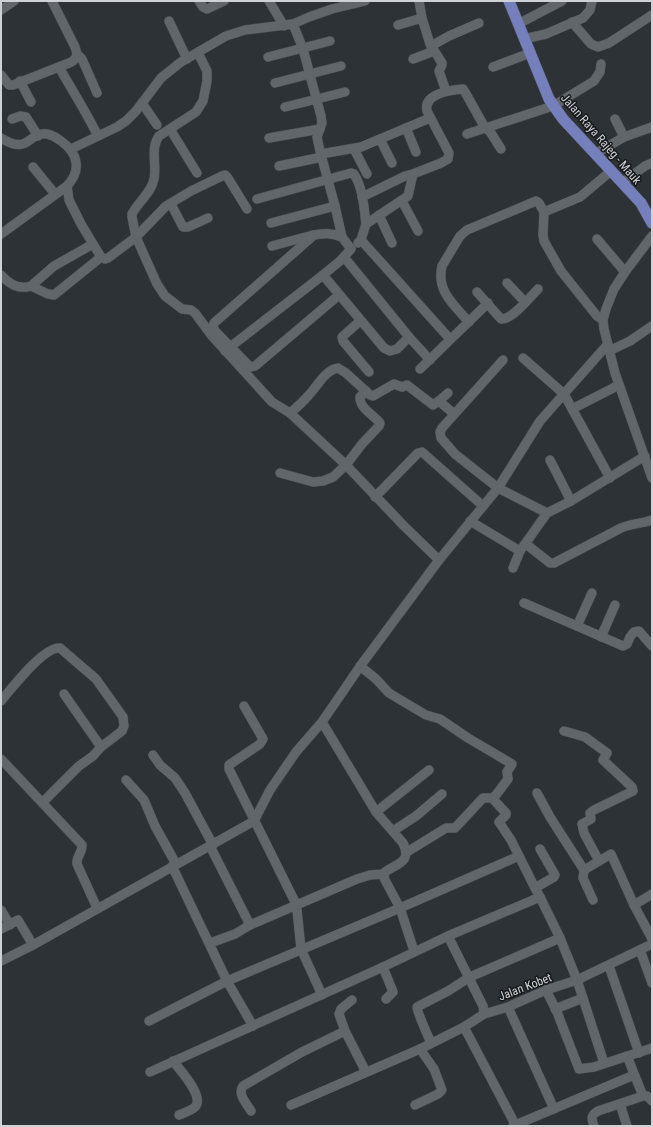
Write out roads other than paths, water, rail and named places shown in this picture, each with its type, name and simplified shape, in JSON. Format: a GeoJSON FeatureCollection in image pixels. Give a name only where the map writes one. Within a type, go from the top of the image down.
{"type":"FeatureCollection","features":[{"type":"Feature","properties":{"kind":"main road","name":"Jalan Raya Rajeg - Mauk"},"geometry":{"type":"LineString","coordinates":[[509,1],[553,106],[563,119],[641,203],[652,223]]}},
{"type":"Feature","properties":{"kind":"street"},"geometry":{"type":"LineString","coordinates":[[1,10],[14,1]]}},
{"type":"Feature","properties":{"kind":"street"},"geometry":{"type":"LineString","coordinates":[[52,1],[77,54],[82,58],[98,93]]}},
{"type":"Feature","properties":{"kind":"street"},"geometry":{"type":"LineString","coordinates":[[200,1],[203,7],[207,9],[224,1]]}},
{"type":"Feature","properties":{"kind":"street"},"geometry":{"type":"LineString","coordinates":[[269,1],[289,25],[303,49],[321,116],[322,123],[317,137],[321,156],[336,206],[342,237],[351,249]]}},
{"type":"Feature","properties":{"kind":"street"},"geometry":{"type":"LineString","coordinates":[[71,149],[126,121],[136,111],[161,78],[181,62],[226,36],[246,30],[289,25],[321,13],[365,1]]}},
{"type":"Feature","properties":{"kind":"street"},"geometry":{"type":"LineString","coordinates":[[419,1],[422,18],[433,48],[442,63],[439,71],[446,91]]}},
{"type":"Feature","properties":{"kind":"street"},"geometry":{"type":"LineString","coordinates":[[518,24],[562,1]]}},
{"type":"Feature","properties":{"kind":"street"},"geometry":{"type":"LineString","coordinates":[[524,39],[546,34],[587,15],[592,1]]}},
{"type":"Feature","properties":{"kind":"street"},"geometry":{"type":"LineString","coordinates":[[572,22],[591,44],[598,47],[609,43],[652,15]]}},
{"type":"Feature","properties":{"kind":"street"},"geometry":{"type":"LineString","coordinates":[[398,25],[422,18]]}},
{"type":"Feature","properties":{"kind":"street"},"geometry":{"type":"LineString","coordinates":[[169,20],[187,59]]}},
{"type":"Feature","properties":{"kind":"street"},"geometry":{"type":"LineString","coordinates":[[413,59],[433,48],[449,36],[479,23]]}},
{"type":"Feature","properties":{"kind":"street"},"geometry":{"type":"LineString","coordinates":[[268,57],[330,41]]}},
{"type":"Feature","properties":{"kind":"street"},"geometry":{"type":"LineString","coordinates":[[198,53],[207,71],[204,101],[196,112],[159,136],[154,146],[156,167],[154,181],[132,214],[136,236],[157,284],[165,296],[182,309],[191,310],[195,313],[212,336],[250,367],[255,366],[339,295]]}},
{"type":"Feature","properties":{"kind":"street"},"geometry":{"type":"LineString","coordinates":[[493,67],[530,53]]}},
{"type":"Feature","properties":{"kind":"street"},"geometry":{"type":"LineString","coordinates":[[1,75],[9,85],[13,85],[72,62],[77,57],[77,54]]}},
{"type":"Feature","properties":{"kind":"street"},"geometry":{"type":"LineString","coordinates":[[467,134],[553,106],[594,80],[600,72],[602,64]]}},
{"type":"Feature","properties":{"kind":"street"},"geometry":{"type":"LineString","coordinates":[[274,83],[341,66]]}},
{"type":"Feature","properties":{"kind":"street"},"geometry":{"type":"LineString","coordinates":[[59,67],[75,96],[82,105],[98,136]]}},
{"type":"Feature","properties":{"kind":"street"},"geometry":{"type":"LineString","coordinates":[[20,81],[31,102]]}},
{"type":"Feature","properties":{"kind":"street"},"geometry":{"type":"LineString","coordinates":[[362,197],[405,176],[441,163],[448,158],[449,153],[430,118],[426,106],[429,99],[446,91],[463,89],[466,92],[485,127],[491,132],[501,149]]}},
{"type":"Feature","properties":{"kind":"street"},"geometry":{"type":"LineString","coordinates":[[285,107],[346,92]]}},
{"type":"Feature","properties":{"kind":"street"},"geometry":{"type":"LineString","coordinates":[[142,103],[157,125]]}},
{"type":"Feature","properties":{"kind":"street"},"geometry":{"type":"LineString","coordinates":[[12,119],[20,116],[26,117],[38,136]]}},
{"type":"Feature","properties":{"kind":"street"},"geometry":{"type":"LineString","coordinates":[[279,166],[354,148],[430,118]]}},
{"type":"Feature","properties":{"kind":"street"},"geometry":{"type":"LineString","coordinates":[[615,119],[624,137]]}},
{"type":"Feature","properties":{"kind":"street"},"geometry":{"type":"LineString","coordinates":[[595,154],[624,137],[652,127]]}},
{"type":"Feature","properties":{"kind":"street"},"geometry":{"type":"LineString","coordinates":[[406,128],[416,152]]}},
{"type":"Feature","properties":{"kind":"street"},"geometry":{"type":"LineString","coordinates":[[170,129],[197,173]]}},
{"type":"Feature","properties":{"kind":"street"},"geometry":{"type":"LineString","coordinates":[[269,138],[320,129]]}},
{"type":"Feature","properties":{"kind":"street"},"geometry":{"type":"LineString","coordinates":[[1,138],[8,143],[19,145],[25,144],[42,134],[52,136],[71,149],[77,164],[72,180],[67,186],[1,234]]}},
{"type":"Feature","properties":{"kind":"street"},"geometry":{"type":"LineString","coordinates":[[380,138],[392,163]]}},
{"type":"Feature","properties":{"kind":"street"},"geometry":{"type":"LineString","coordinates":[[354,148],[367,174]]}},
{"type":"Feature","properties":{"kind":"street"},"geometry":{"type":"LineString","coordinates":[[622,183],[645,166],[652,163]]}},
{"type":"Feature","properties":{"kind":"street"},"geometry":{"type":"LineString","coordinates":[[33,167],[55,194]]}},
{"type":"Feature","properties":{"kind":"street"},"geometry":{"type":"LineString","coordinates":[[544,212],[580,197],[611,171]]}},
{"type":"Feature","properties":{"kind":"street"},"geometry":{"type":"LineString","coordinates":[[228,348],[323,275],[344,257],[362,240],[366,224],[362,197],[357,178],[351,173],[257,199]]}},
{"type":"Feature","properties":{"kind":"street"},"geometry":{"type":"LineString","coordinates":[[366,224],[409,195],[413,174]]}},
{"type":"Feature","properties":{"kind":"street"},"geometry":{"type":"LineString","coordinates":[[67,186],[69,200],[93,244],[101,257],[105,259],[136,236],[152,219],[171,204],[191,191],[226,175],[247,209]]}},
{"type":"Feature","properties":{"kind":"street"},"geometry":{"type":"LineString","coordinates":[[402,201],[418,231]]}},
{"type":"Feature","properties":{"kind":"street"},"geometry":{"type":"LineString","coordinates":[[469,322],[446,296],[443,290],[440,271],[442,266],[460,236],[467,230],[536,201],[539,203],[544,212],[544,241],[561,271],[597,316],[603,320]]}},
{"type":"Feature","properties":{"kind":"street"},"geometry":{"type":"LineString","coordinates":[[171,204],[183,227],[188,227],[208,218]]}},
{"type":"Feature","properties":{"kind":"street"},"geometry":{"type":"LineString","coordinates":[[270,223],[336,206]]}},
{"type":"Feature","properties":{"kind":"street"},"geometry":{"type":"LineString","coordinates":[[379,215],[392,243]]}},
{"type":"Feature","properties":{"kind":"street"},"geometry":{"type":"LineString","coordinates":[[272,246],[314,235],[329,233],[342,237]]}},
{"type":"Feature","properties":{"kind":"street"},"geometry":{"type":"LineString","coordinates":[[314,235],[214,323],[213,327],[272,402],[290,414],[346,465],[375,497],[438,560]]}},
{"type":"Feature","properties":{"kind":"street"},"geometry":{"type":"LineString","coordinates":[[652,236],[625,272],[610,296],[603,320],[608,347],[619,385],[648,461],[652,478]]}},
{"type":"Feature","properties":{"kind":"street"},"geometry":{"type":"LineString","coordinates":[[362,240],[450,340]]}},
{"type":"Feature","properties":{"kind":"street"},"geometry":{"type":"LineString","coordinates":[[597,240],[625,272]]}},
{"type":"Feature","properties":{"kind":"street"},"geometry":{"type":"LineString","coordinates":[[1,275],[6,281],[16,286],[31,286],[54,266],[93,244]]}},
{"type":"Feature","properties":{"kind":"street"},"geometry":{"type":"LineString","coordinates":[[31,286],[48,294],[54,295],[101,257]]}},
{"type":"Feature","properties":{"kind":"street"},"geometry":{"type":"LineString","coordinates":[[344,257],[409,337],[430,360]]}},
{"type":"Feature","properties":{"kind":"street"},"geometry":{"type":"LineString","coordinates":[[323,275],[384,348],[390,351],[397,349],[409,337]]}},
{"type":"Feature","properties":{"kind":"street"},"geometry":{"type":"LineString","coordinates":[[507,283],[525,302]]}},
{"type":"Feature","properties":{"kind":"street"},"geometry":{"type":"LineString","coordinates":[[477,292],[501,319],[504,320],[511,316],[538,289]]}},
{"type":"Feature","properties":{"kind":"street"},"geometry":{"type":"LineString","coordinates":[[420,370],[488,303]]}},
{"type":"Feature","properties":{"kind":"street"},"geometry":{"type":"LineString","coordinates":[[360,321],[342,337],[343,341],[369,372]]}},
{"type":"Feature","properties":{"kind":"street"},"geometry":{"type":"LineString","coordinates":[[1,960],[33,945],[254,821],[270,790],[296,752],[322,722],[360,666],[438,560],[498,488],[540,421],[608,347],[630,341],[652,326]]}},
{"type":"Feature","properties":{"kind":"street"},"geometry":{"type":"LineString","coordinates":[[523,358],[564,394],[610,478]]}},
{"type":"Feature","properties":{"kind":"street"},"geometry":{"type":"LineString","coordinates":[[503,360],[442,428],[440,432],[441,438],[455,454],[498,488],[547,513]]}},
{"type":"Feature","properties":{"kind":"street"},"geometry":{"type":"LineString","coordinates":[[290,414],[308,396],[324,376],[333,369],[338,368],[373,396],[394,384],[402,387],[407,385],[431,405],[439,401],[448,392]]}},
{"type":"Feature","properties":{"kind":"street"},"geometry":{"type":"LineString","coordinates":[[572,409],[619,385]]}},
{"type":"Feature","properties":{"kind":"street"},"geometry":{"type":"LineString","coordinates":[[280,473],[313,482],[323,481],[333,477],[346,465],[380,423],[366,410],[360,401],[360,397],[366,391]]}},
{"type":"Feature","properties":{"kind":"street"},"geometry":{"type":"LineString","coordinates":[[439,401],[454,414]]}},
{"type":"Feature","properties":{"kind":"street"},"geometry":{"type":"LineString","coordinates":[[375,497],[418,453],[422,452],[483,506]]}},
{"type":"Feature","properties":{"kind":"street"},"geometry":{"type":"LineString","coordinates":[[550,460],[570,501]]}},
{"type":"Feature","properties":{"kind":"street"},"geometry":{"type":"LineString","coordinates":[[513,568],[520,552],[547,513],[610,478],[648,461]]}},
{"type":"Feature","properties":{"kind":"street"},"geometry":{"type":"LineString","coordinates":[[526,544],[542,556],[553,555],[562,559],[621,528],[652,520]]}},
{"type":"Feature","properties":{"kind":"street"},"geometry":{"type":"LineString","coordinates":[[470,521],[520,552]]}},
{"type":"Feature","properties":{"kind":"street"},"geometry":{"type":"LineString","coordinates":[[577,626],[592,592]]}},
{"type":"Feature","properties":{"kind":"street"},"geometry":{"type":"LineString","coordinates":[[524,603],[623,646],[627,644],[634,632],[639,631],[652,646]]}},
{"type":"Feature","properties":{"kind":"street"},"geometry":{"type":"LineString","coordinates":[[601,637],[615,605]]}},
{"type":"Feature","properties":{"kind":"street"},"geometry":{"type":"LineString","coordinates":[[1,701],[33,665],[49,651],[60,648],[96,679],[123,717],[124,726],[122,731],[79,766],[43,802]]}},
{"type":"Feature","properties":{"kind":"street"},"geometry":{"type":"LineString","coordinates":[[210,944],[361,877],[384,874],[403,862],[407,852],[446,828],[455,828],[482,798],[492,798],[508,779],[507,772],[512,764],[468,738],[440,719],[426,715],[399,700],[389,693],[376,679],[360,666]]}},
{"type":"Feature","properties":{"kind":"street"},"geometry":{"type":"LineString","coordinates":[[64,694],[101,747]]}},
{"type":"Feature","properties":{"kind":"street"},"geometry":{"type":"LineString","coordinates":[[244,706],[263,739],[260,744],[229,765],[229,769],[292,894],[296,906],[302,949],[322,995]]}},
{"type":"Feature","properties":{"kind":"street"},"geometry":{"type":"LineString","coordinates":[[322,722],[376,812],[403,843],[407,852]]}},
{"type":"Feature","properties":{"kind":"street"},"geometry":{"type":"LineString","coordinates":[[564,731],[585,737],[607,753],[603,760],[614,772],[632,787],[633,791],[594,810],[590,813],[591,819],[582,824],[584,833],[599,861]]}},
{"type":"Feature","properties":{"kind":"street"},"geometry":{"type":"LineString","coordinates":[[153,755],[160,765],[175,778],[185,792],[250,925]]}},
{"type":"Feature","properties":{"kind":"street"},"geometry":{"type":"LineString","coordinates":[[1,759],[82,845],[82,849],[77,858],[77,864],[97,908]]}},
{"type":"Feature","properties":{"kind":"street"},"geometry":{"type":"LineString","coordinates":[[376,812],[428,770]]}},
{"type":"Feature","properties":{"kind":"street"},"geometry":{"type":"LineString","coordinates":[[126,780],[144,800],[227,981],[253,1026]]}},
{"type":"Feature","properties":{"kind":"street"},"geometry":{"type":"LineString","coordinates":[[538,793],[550,817],[584,870],[584,879],[593,900]]}},
{"type":"Feature","properties":{"kind":"street"},"geometry":{"type":"LineString","coordinates":[[393,831],[416,816],[442,794]]}},
{"type":"Feature","properties":{"kind":"street"},"geometry":{"type":"LineString","coordinates":[[492,798],[506,814],[497,825],[511,840],[520,856],[560,938],[577,980],[604,1063]]}},
{"type":"Feature","properties":{"kind":"street"},"geometry":{"type":"LineString","coordinates":[[535,888],[554,877],[555,874],[540,850]]}},
{"type":"Feature","properties":{"kind":"street"},"geometry":{"type":"LineString","coordinates":[[584,870],[611,854],[634,906],[652,939]]}},
{"type":"Feature","properties":{"kind":"street"},"geometry":{"type":"LineString","coordinates":[[149,1021],[227,981],[520,856]]}},
{"type":"Feature","properties":{"kind":"street"},"geometry":{"type":"LineString","coordinates":[[384,874],[386,883],[400,908],[414,952]]}},
{"type":"Feature","properties":{"kind":"street"},"geometry":{"type":"LineString","coordinates":[[634,906],[652,894]]}},
{"type":"Feature","properties":{"kind":"street"},"geometry":{"type":"LineString","coordinates":[[150,1072],[322,995],[448,936],[540,897]]}},
{"type":"Feature","properties":{"kind":"street"},"geometry":{"type":"LineString","coordinates":[[1,910],[10,924]]}},
{"type":"Feature","properties":{"kind":"street"},"geometry":{"type":"LineString","coordinates":[[1,929],[18,920],[33,945]]}},
{"type":"Feature","properties":{"kind":"street"},"geometry":{"type":"LineString","coordinates":[[448,936],[470,977],[483,1006],[484,1014]]}},
{"type":"Feature","properties":{"kind":"street"},"geometry":{"type":"LineString","coordinates":[[431,1043],[422,1018],[418,1013],[417,1007],[448,991],[470,977],[560,938]]}},
{"type":"Feature","properties":{"kind":"street","name":"Jalan Kobet"},"geometry":{"type":"LineString","coordinates":[[291,1105],[420,1049],[464,1027],[484,1014],[508,1007],[546,990],[577,980],[609,966],[652,944]]}},
{"type":"Feature","properties":{"kind":"street"},"geometry":{"type":"LineString","coordinates":[[640,950],[652,983]]}},
{"type":"Feature","properties":{"kind":"street"},"geometry":{"type":"LineString","coordinates":[[609,966],[639,1053]]}},
{"type":"Feature","properties":{"kind":"street"},"geometry":{"type":"LineString","coordinates":[[383,967],[393,992],[386,999]]}},
{"type":"Feature","properties":{"kind":"street"},"geometry":{"type":"LineString","coordinates":[[546,990],[579,1069],[582,1070],[652,1048]]}},
{"type":"Feature","properties":{"kind":"street"},"geometry":{"type":"LineString","coordinates":[[555,1009],[583,998]]}},
{"type":"Feature","properties":{"kind":"street"},"geometry":{"type":"LineString","coordinates":[[352,1000],[341,1009],[339,1014],[345,1031],[366,1072]]}},
{"type":"Feature","properties":{"kind":"street"},"geometry":{"type":"LineString","coordinates":[[508,1007],[554,1109]]}},
{"type":"Feature","properties":{"kind":"street"},"geometry":{"type":"LineString","coordinates":[[464,1027],[515,1126],[634,1075]]}},
{"type":"Feature","properties":{"kind":"street"},"geometry":{"type":"LineString","coordinates":[[251,1111],[241,1093],[243,1086],[302,1052],[345,1031]]}},
{"type":"Feature","properties":{"kind":"street"},"geometry":{"type":"LineString","coordinates":[[415,1105],[438,1094],[442,1090],[434,1069],[420,1049]]}},
{"type":"Feature","properties":{"kind":"street"},"geometry":{"type":"LineString","coordinates":[[627,1056],[643,1096]]}},
{"type":"Feature","properties":{"kind":"street"},"geometry":{"type":"LineString","coordinates":[[173,1061],[192,1085],[198,1103],[195,1107],[179,1115]]}},
{"type":"Feature","properties":{"kind":"street"},"geometry":{"type":"LineString","coordinates":[[594,1126],[592,1120],[593,1114],[598,1111],[643,1096],[647,1096],[652,1101]]}},
{"type":"Feature","properties":{"kind":"street"},"geometry":{"type":"LineString","coordinates":[[620,1104],[627,1126]]}}]}
